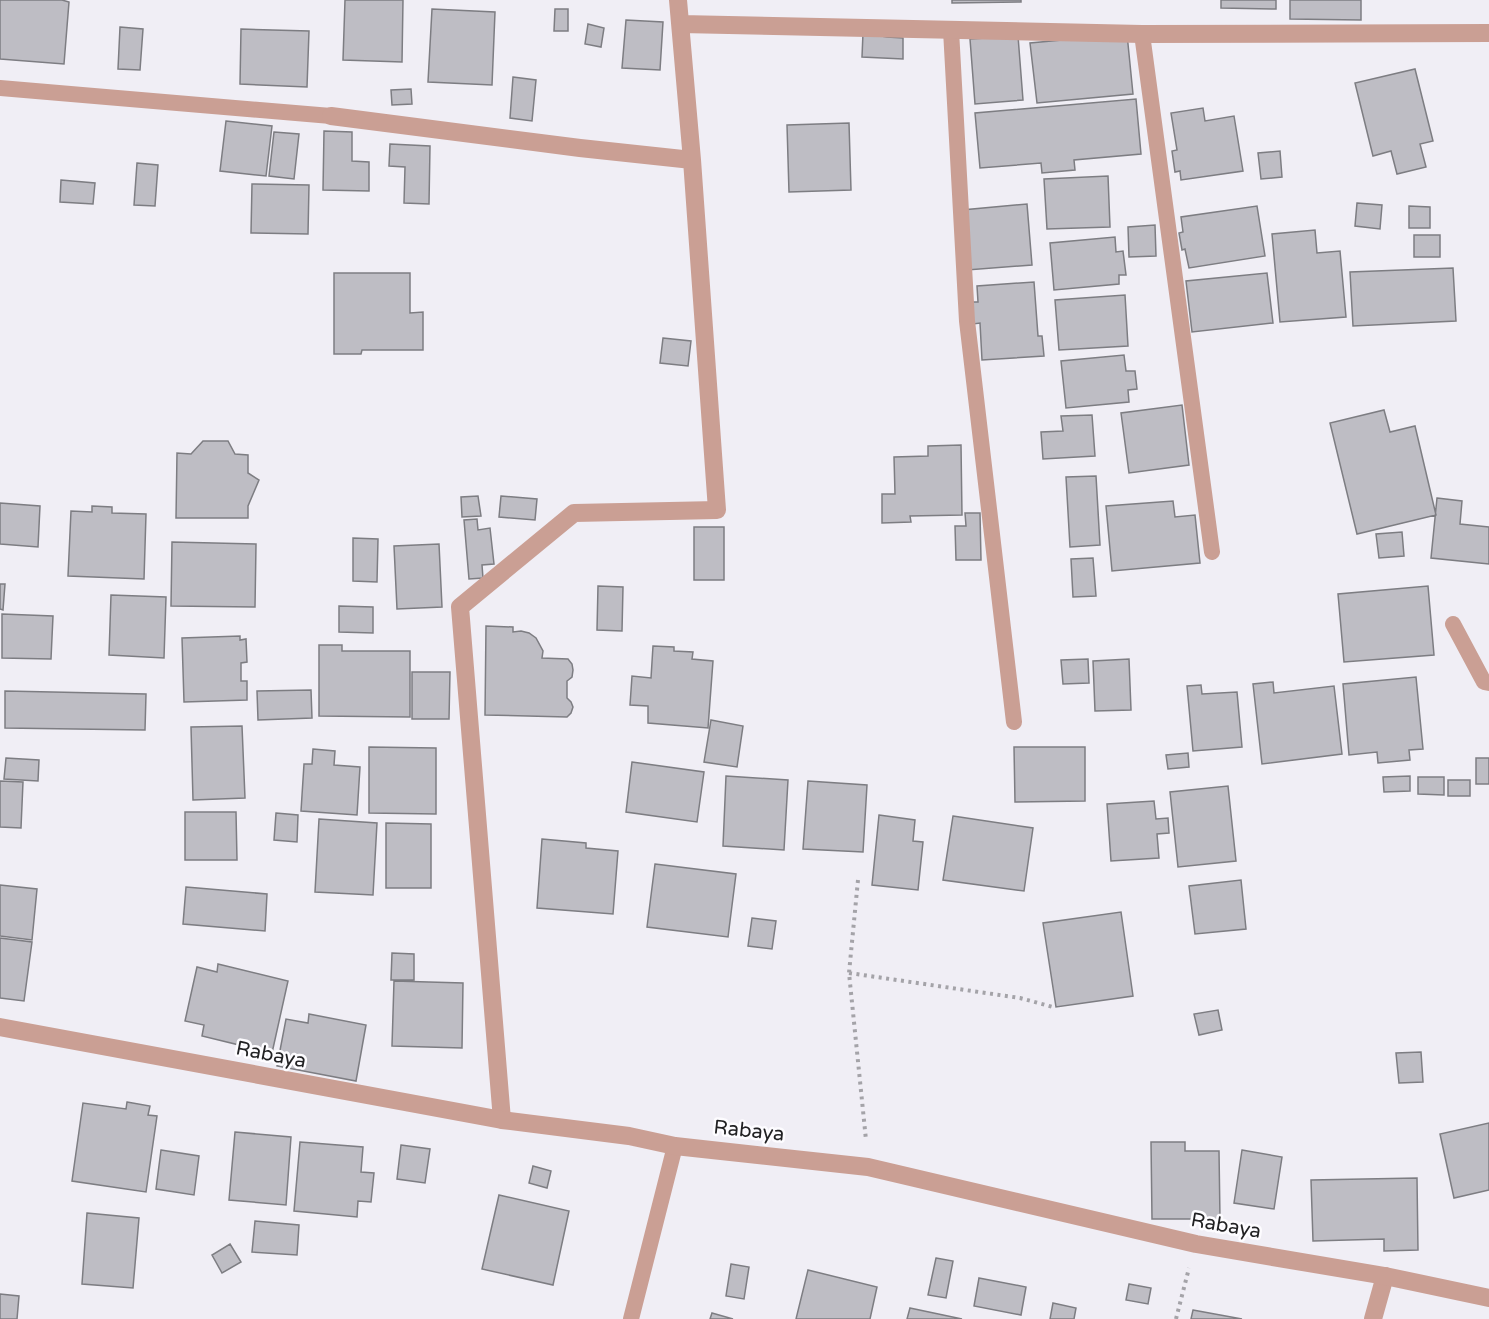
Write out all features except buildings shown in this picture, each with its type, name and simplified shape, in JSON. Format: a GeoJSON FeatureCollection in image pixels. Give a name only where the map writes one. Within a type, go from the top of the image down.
{"type":"FeatureCollection","features":[{"type":"Feature","properties":{"kind":"street"},"geometry":{"type":"LineString","coordinates":[[502,1120],[460,607],[574,513],[717,510],[678,0]]}},
{"type":"Feature","properties":{"kind":"street"},"geometry":{"type":"LineString","coordinates":[[681,24],[1142,34],[1489,33]]}},
{"type":"Feature","properties":{"kind":"street"},"geometry":{"type":"LineString","coordinates":[[331,116],[692,160]]}},
{"type":"Feature","properties":{"kind":"street","name":"Rabaya"},"geometry":{"type":"LineString","coordinates":[[0,1028],[502,1120],[629,1136],[675,1146],[868,1167],[1196,1244],[1385,1276],[1489,1298]]}},
{"type":"Feature","properties":{"kind":"street"},"geometry":{"type":"LineString","coordinates":[[1372,1319],[1385,1276]]}},
{"type":"Feature","properties":{"kind":"lane"},"geometry":{"type":"LineString","coordinates":[[951,30],[967,321],[1014,722]]}},
{"type":"Feature","properties":{"kind":"lane"},"geometry":{"type":"LineString","coordinates":[[1142,34],[1212,552]]}},
{"type":"Feature","properties":{"kind":"lane"},"geometry":{"type":"LineString","coordinates":[[0,88],[331,116]]}},
{"type":"Feature","properties":{"kind":"lane"},"geometry":{"type":"LineString","coordinates":[[1454,624],[1484,682],[1489,682]]}},
{"type":"Feature","properties":{"kind":"lane"},"geometry":{"type":"LineString","coordinates":[[631,1319],[675,1146]]}},
{"type":"Feature","properties":{"kind":"path"},"geometry":{"type":"LineString","coordinates":[[858,880],[849,973],[868,1167]]}},
{"type":"Feature","properties":{"kind":"path"},"geometry":{"type":"LineString","coordinates":[[849,973],[1020,998],[1053,1007]]}},
{"type":"Feature","properties":{"kind":"path"},"geometry":{"type":"LineString","coordinates":[[1176,1319],[1196,1244]]}}]}
